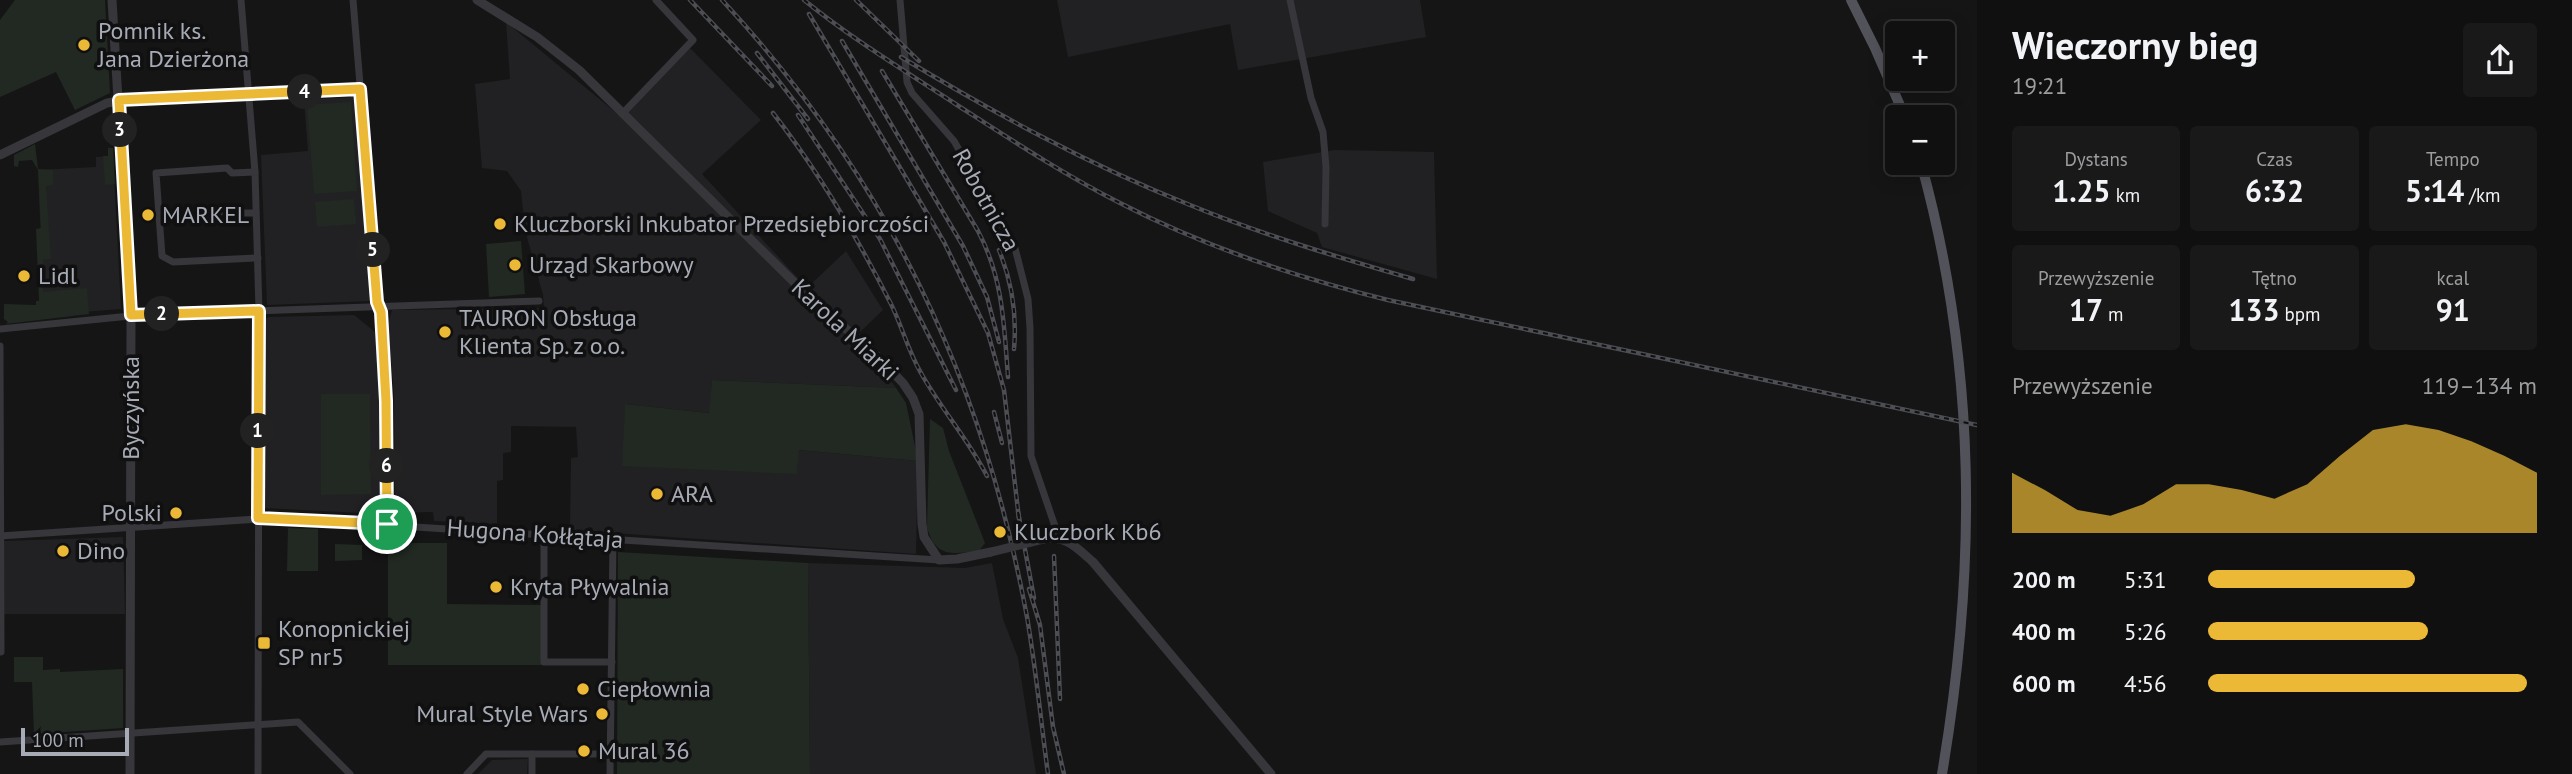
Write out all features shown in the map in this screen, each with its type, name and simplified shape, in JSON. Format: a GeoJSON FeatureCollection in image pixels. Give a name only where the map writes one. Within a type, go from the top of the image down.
{"type":"FeatureCollection","features":[{"type":"Feature","properties":{"kind":"main road"},"geometry":{"type":"LineString","coordinates":[[1851,0],[1900,105]]}},
{"type":"Feature","properties":{"kind":"main road"},"geometry":{"type":"LineString","coordinates":[[1924,175],[1950,267],[1964,340],[1976,465],[1975,554],[1968,649],[1942,774]]}},
{"type":"Feature","properties":{"kind":"street","name":"Byczyńska"},"geometry":{"type":"LineString","coordinates":[[112,0],[131,315],[130,774]]}},
{"type":"Feature","properties":{"kind":"street"},"geometry":{"type":"LineString","coordinates":[[241,0],[255,172],[258,258],[258,774]]}},
{"type":"Feature","properties":{"kind":"street"},"geometry":{"type":"LineString","coordinates":[[354,0],[386,401],[387,524]]}},
{"type":"Feature","properties":{"kind":"street","name":"Karola Miarki"},"geometry":{"type":"LineString","coordinates":[[477,0],[537,37],[579,69],[803,291],[879,358],[903,383],[919,414],[924,537],[939,560]]}},
{"type":"Feature","properties":{"kind":"street"},"geometry":{"type":"LineString","coordinates":[[623,113],[693,40],[656,0]]}},
{"type":"Feature","properties":{"kind":"street","name":"Robotnicza"},"geometry":{"type":"LineString","coordinates":[[900,0],[907,82],[912,93],[954,141],[1004,226],[1023,273],[1030,328],[1031,456],[1059,538]]}},
{"type":"Feature","properties":{"kind":"street"},"geometry":{"type":"LineString","coordinates":[[1290,0],[1311,98],[1323,132],[1326,167],[1325,224]]}},
{"type":"Feature","properties":{"kind":"street"},"geometry":{"type":"LineString","coordinates":[[0,155],[107,103],[119,100],[360,89]]}},
{"type":"Feature","properties":{"kind":"street"},"geometry":{"type":"LineString","coordinates":[[255,172],[232,173],[227,168],[156,173],[162,256],[173,262],[258,258]]}},
{"type":"Feature","properties":{"kind":"street"},"geometry":{"type":"LineString","coordinates":[[159,215],[235,211],[256,213]]}},
{"type":"Feature","properties":{"kind":"street"},"geometry":{"type":"LineString","coordinates":[[0,328],[131,315],[539,301]]}},
{"type":"Feature","properties":{"kind":"street"},"geometry":{"type":"LineString","coordinates":[[0,346],[1,652]]}},
{"type":"Feature","properties":{"kind":"street","name":"Hugona Kołłątaja"},"geometry":{"type":"LineString","coordinates":[[1,536],[258,518],[939,560]]}},
{"type":"Feature","properties":{"kind":"street"},"geometry":{"type":"LineString","coordinates":[[544,535],[544,662],[612,662]]}},
{"type":"Feature","properties":{"kind":"street"},"geometry":{"type":"LineString","coordinates":[[939,560],[957,559],[1044,539],[1059,538],[1071,543],[1093,562],[1271,774]]}},
{"type":"Feature","properties":{"kind":"street"},"geometry":{"type":"LineString","coordinates":[[610,774],[613,539]]}},
{"type":"Feature","properties":{"kind":"street"},"geometry":{"type":"LineString","coordinates":[[0,741],[299,722],[350,774]]}},
{"type":"Feature","properties":{"kind":"street"},"geometry":{"type":"LineString","coordinates":[[467,774],[486,754],[611,754]]}},
{"type":"Feature","properties":{"kind":"street"},"geometry":{"type":"LineString","coordinates":[[532,754],[532,774]]}},
{"type":"Feature","properties":{"kind":"shaded area"},"geometry":{"type":"Polygon","coordinates":[[[15,0],[105,0],[110,93],[75,110],[56,72],[0,97],[0,20],[15,0]]]}},
{"type":"Feature","properties":{"kind":"shaded area"},"geometry":{"type":"Polygon","coordinates":[[[1057,0],[1420,0],[1426,37],[1238,70],[1230,24],[1068,57],[1057,0]]]}},
{"type":"Feature","properties":{"kind":"shaded area"},"geometry":{"type":"Polygon","coordinates":[[[506,22],[620,116],[690,48],[761,120],[702,174],[807,288],[846,251],[883,310],[858,334],[896,388],[712,380],[710,413],[625,404],[797,473],[798,450],[918,461],[916,554],[570,530],[571,458],[578,457],[576,427],[511,426],[511,452],[503,453],[503,480],[497,481],[497,524],[434,521],[433,512],[395,513],[394,394],[388,325],[392,310],[544,308],[543,295],[525,230],[521,191],[507,171],[482,168],[475,84],[510,79],[506,22]]]}},
{"type":"Feature","properties":{"kind":"shaded area"},"geometry":{"type":"Polygon","coordinates":[[[353,97],[356,100],[373,299],[267,305],[261,155],[308,151],[304,100],[353,97]]]}},
{"type":"Feature","properties":{"kind":"shaded area"},"geometry":{"type":"Polygon","coordinates":[[[351,102],[357,191],[314,194],[307,105],[351,102]]]}},
{"type":"Feature","properties":{"kind":"shaded area"},"geometry":{"type":"Polygon","coordinates":[[[35,144],[38,169],[53,170],[53,185],[46,186],[51,259],[43,260],[43,292],[87,288],[89,314],[6,324],[8,322],[4,319],[4,304],[36,305],[36,301],[39,301],[36,229],[41,228],[38,170],[32,160],[19,161],[18,167],[14,166],[14,155],[35,144]]]}},
{"type":"Feature","properties":{"kind":"shaded area"},"geometry":{"type":"Polygon","coordinates":[[[108,148],[113,148],[115,184],[105,185],[103,156],[108,156],[108,148]]]}},
{"type":"Feature","properties":{"kind":"shaded area"},"geometry":{"type":"Polygon","coordinates":[[[1335,150],[1434,152],[1437,279],[1322,247],[1317,233],[1268,211],[1263,162],[1335,150]]]}},
{"type":"Feature","properties":{"kind":"shaded area"},"geometry":{"type":"Polygon","coordinates":[[[113,156],[121,309],[44,315],[38,170],[96,167],[96,157],[113,156]]]}},
{"type":"Feature","properties":{"kind":"shaded area"},"geometry":{"type":"Polygon","coordinates":[[[354,199],[356,224],[317,227],[315,202],[354,199]]]}},
{"type":"Feature","properties":{"kind":"shaded area"},"geometry":{"type":"Polygon","coordinates":[[[521,241],[525,294],[489,297],[486,244],[521,241]]]}},
{"type":"Feature","properties":{"kind":"shaded area"},"geometry":{"type":"Polygon","coordinates":[[[354,315],[375,332],[380,401],[381,494],[361,513],[264,508],[265,320],[268,317],[354,315]]]}},
{"type":"Feature","properties":{"kind":"shaded area"},"geometry":{"type":"Polygon","coordinates":[[[712,380],[896,388],[906,403],[918,461],[799,450],[797,474],[622,466],[625,404],[709,413],[712,380]]]}},
{"type":"Feature","properties":{"kind":"shaded area"},"geometry":{"type":"Polygon","coordinates":[[[321,394],[370,394],[371,494],[321,495],[321,394]]]}},
{"type":"Feature","properties":{"kind":"shaded area"},"geometry":{"type":"Polygon","coordinates":[[[930,419],[943,428],[949,451],[985,543],[979,551],[946,552],[930,537],[927,527],[930,419]]]}},
{"type":"Feature","properties":{"kind":"shaded area"},"geometry":{"type":"Polygon","coordinates":[[[288,528],[318,529],[318,571],[287,571],[288,528]]]}},
{"type":"Feature","properties":{"kind":"shaded area"},"geometry":{"type":"Polygon","coordinates":[[[123,537],[125,614],[4,614],[4,541],[123,537]]]}},
{"type":"Feature","properties":{"kind":"shaded area"},"geometry":{"type":"Polygon","coordinates":[[[388,543],[447,543],[447,604],[541,605],[541,665],[388,665],[388,543]]]}},
{"type":"Feature","properties":{"kind":"shaded area"},"geometry":{"type":"Polygon","coordinates":[[[335,544],[362,545],[362,560],[335,561],[335,544]]]}},
{"type":"Feature","properties":{"kind":"shaded area"},"geometry":{"type":"Polygon","coordinates":[[[618,552],[808,563],[810,774],[617,774],[618,552]]]}},
{"type":"Feature","properties":{"kind":"shaded area"},"geometry":{"type":"Polygon","coordinates":[[[808,563],[965,568],[992,563],[1003,619],[1018,658],[1036,774],[810,774],[808,563]]]}},
{"type":"Feature","properties":{"kind":"shaded area"},"geometry":{"type":"Polygon","coordinates":[[[14,657],[43,657],[43,670],[60,669],[60,672],[123,669],[123,728],[34,734],[32,682],[14,682],[14,657]]]}},
{"type":"Feature","properties":{"kind":"shaded area"},"geometry":{"type":"Polygon","coordinates":[[[528,759],[527,774],[478,774],[492,760],[528,759]]]}},
{"type":"Feature","properties":{"kind":"railway"},"geometry":{"type":"LineString","coordinates":[[690,0],[772,86]]}},
{"type":"Feature","properties":{"kind":"railway"},"geometry":{"type":"LineString","coordinates":[[722,0],[781,68],[833,138],[879,211],[920,286],[955,364],[984,445],[1008,529],[1027,617],[1048,774]]}},
{"type":"Feature","properties":{"kind":"railway"},"geometry":{"type":"LineString","coordinates":[[804,0],[879,54],[1078,180],[1152,219],[1251,259],[1388,300],[1977,425]]}},
{"type":"Feature","properties":{"kind":"railway"},"geometry":{"type":"LineString","coordinates":[[856,0],[919,61]]}},
{"type":"Feature","properties":{"kind":"railway"},"geometry":{"type":"LineString","coordinates":[[809,14],[944,242],[988,333],[1004,390],[1019,519]]}},
{"type":"Feature","properties":{"kind":"railway"},"geometry":{"type":"LineString","coordinates":[[842,41],[963,246],[987,297],[999,342]]}},
{"type":"Feature","properties":{"kind":"railway"},"geometry":{"type":"LineString","coordinates":[[757,53],[808,119]]}},
{"type":"Feature","properties":{"kind":"railway"},"geometry":{"type":"LineString","coordinates":[[901,57],[1042,137],[1115,173],[1217,216],[1273,236],[1413,279]]}},
{"type":"Feature","properties":{"kind":"railway"},"geometry":{"type":"LineString","coordinates":[[882,71],[978,231],[986,249],[993,266],[1001,302],[1008,377]]}},
{"type":"Feature","properties":{"kind":"railway"},"geometry":{"type":"LineString","coordinates":[[773,113],[806,158],[851,230],[891,304],[921,373],[987,476]]}},
{"type":"Feature","properties":{"kind":"railway"},"geometry":{"type":"LineString","coordinates":[[798,115],[880,239],[956,390]]}},
{"type":"Feature","properties":{"kind":"railway"},"geometry":{"type":"LineString","coordinates":[[999,250],[1013,299],[1014,349]]}},
{"type":"Feature","properties":{"kind":"railway"},"geometry":{"type":"LineString","coordinates":[[994,412],[1002,443]]}},
{"type":"Feature","properties":{"kind":"railway"},"geometry":{"type":"LineString","coordinates":[[1018,512],[1034,598]]}},
{"type":"Feature","properties":{"kind":"railway"},"geometry":{"type":"LineString","coordinates":[[1054,556],[1060,699]]}},
{"type":"Feature","properties":{"kind":"railway"},"geometry":{"type":"LineString","coordinates":[[1029,589],[1040,625],[1053,727],[1064,774]]}},
{"type":"Feature","properties":{"kind":"place","name":"Pomnik ks. Jana Dzierżona"},"geometry":{"type":"Point","coordinates":[84,45]}},
{"type":"Feature","properties":{"kind":"place","name":"MARKEL"},"geometry":{"type":"Point","coordinates":[148,215]}},
{"type":"Feature","properties":{"kind":"place","name":"Kluczborski Inkubator Przedsiębiorczości"},"geometry":{"type":"Point","coordinates":[500,224]}},
{"type":"Feature","properties":{"kind":"place","name":"Urząd Skarbowy"},"geometry":{"type":"Point","coordinates":[515,265]}},
{"type":"Feature","properties":{"kind":"place","name":"Lidl"},"geometry":{"type":"Point","coordinates":[24,276]}},
{"type":"Feature","properties":{"kind":"place","name":"TAURON Obsługa Klienta Sp. z o.o."},"geometry":{"type":"Point","coordinates":[445,332]}},
{"type":"Feature","properties":{"kind":"place","name":"ARA"},"geometry":{"type":"Point","coordinates":[657,494]}},
{"type":"Feature","properties":{"kind":"place","name":"Polski"},"geometry":{"type":"Point","coordinates":[176,513]}},
{"type":"Feature","properties":{"kind":"place","name":"Kluczbork Kb6"},"geometry":{"type":"Point","coordinates":[1000,532]}},
{"type":"Feature","properties":{"kind":"place","name":"Dino"},"geometry":{"type":"Point","coordinates":[63,551]}},
{"type":"Feature","properties":{"kind":"place","name":"Kryta Pływalnia"},"geometry":{"type":"Point","coordinates":[496,587]}},
{"type":"Feature","properties":{"kind":"place","name":"Konopnickiej SP nr5"},"geometry":{"type":"Point","coordinates":[264,643]}},
{"type":"Feature","properties":{"kind":"place","name":"Ciepłownia"},"geometry":{"type":"Point","coordinates":[583,689]}},
{"type":"Feature","properties":{"kind":"place","name":"Mural Style Wars"},"geometry":{"type":"Point","coordinates":[602,714]}},
{"type":"Feature","properties":{"kind":"place","name":"Mural 36"},"geometry":{"type":"Point","coordinates":[584,751]}},
{"type":"Feature","properties":{"kind":"route"},"geometry":{"type":"LineString","coordinates":[[360,89],[377,302],[381,312],[386,401],[387,524],[258,518],[259,311],[131,315],[119,100],[360,89]]}}]}
